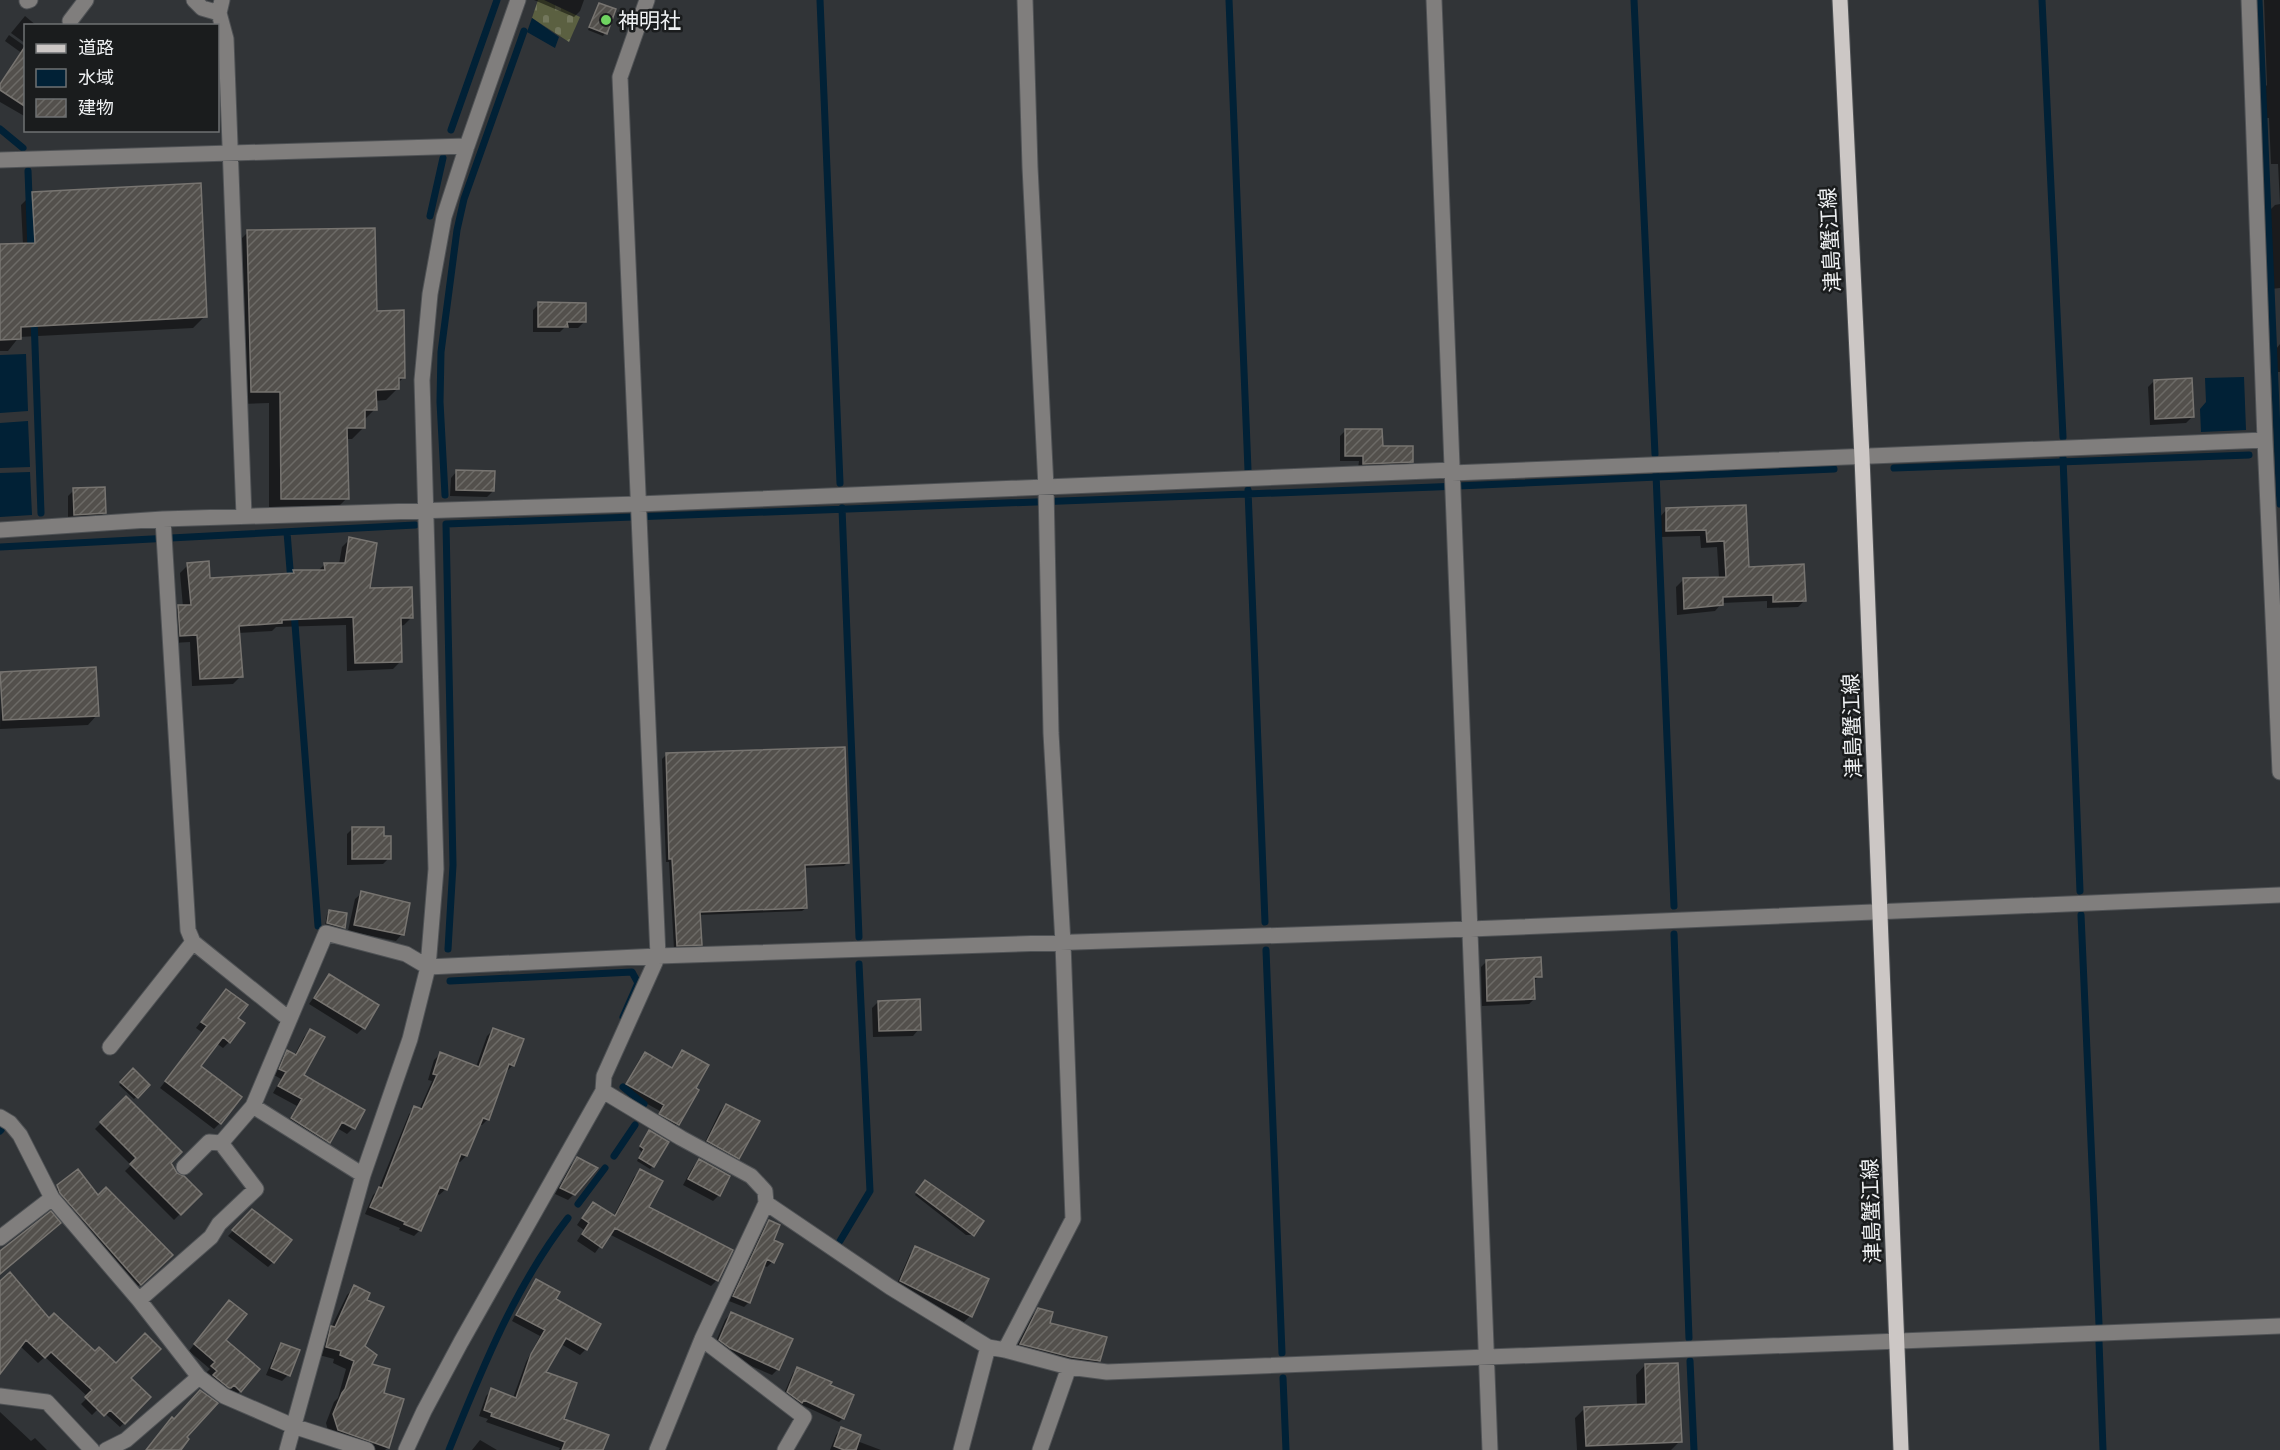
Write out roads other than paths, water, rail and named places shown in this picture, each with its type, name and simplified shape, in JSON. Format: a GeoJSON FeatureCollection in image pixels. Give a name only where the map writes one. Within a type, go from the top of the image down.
{"type":"FeatureCollection","features":[{"type":"Feature","properties":{"kind":"main road","name":"津島蟹江線"},"geometry":{"type":"LineString","coordinates":[[1840,0],[1862,457],[1901,1450]]}},
{"type":"Feature","properties":{"kind":"street"},"geometry":{"type":"LineString","coordinates":[[70,21],[86,0]]}},
{"type":"Feature","properties":{"kind":"street"},"geometry":{"type":"LineString","coordinates":[[194,0],[202,8],[220,6],[226,39],[244,516]]}},
{"type":"Feature","properties":{"kind":"street"},"geometry":{"type":"LineString","coordinates":[[287,1450],[363,1175],[410,1039],[429,968],[436,869],[422,380],[430,294],[444,217],[518,0]]}},
{"type":"Feature","properties":{"kind":"street"},"geometry":{"type":"LineString","coordinates":[[406,1450],[423,1411],[460,1342],[603,1091],[604,1076],[658,956],[620,77],[647,0]]}},
{"type":"Feature","properties":{"kind":"street"},"geometry":{"type":"LineString","coordinates":[[1005,1350],[1072,1219],[1063,943],[1051,733],[1047,509],[1030,167],[1025,0]]}},
{"type":"Feature","properties":{"kind":"street"},"geometry":{"type":"LineString","coordinates":[[1434,0],[1490,1450]]}},
{"type":"Feature","properties":{"kind":"street"},"geometry":{"type":"LineString","coordinates":[[2249,0],[2280,772]]}},
{"type":"Feature","properties":{"kind":"street"},"geometry":{"type":"LineString","coordinates":[[0,160],[467,146]]}},
{"type":"Feature","properties":{"kind":"street"},"geometry":{"type":"LineString","coordinates":[[0,530],[164,531],[244,516],[638,504],[1046,487],[1452,479],[1862,457],[2265,440]]}},
{"type":"Feature","properties":{"kind":"street"},"geometry":{"type":"LineString","coordinates":[[164,531],[188,930],[193,942],[289,1019]]}},
{"type":"Feature","properties":{"kind":"street"},"geometry":{"type":"LineString","coordinates":[[221,1143],[253,1106],[326,933],[406,954],[429,968],[658,956],[1470,929],[2280,895]]}},
{"type":"Feature","properties":{"kind":"street"},"geometry":{"type":"LineString","coordinates":[[110,1047],[193,942]]}},
{"type":"Feature","properties":{"kind":"street"},"geometry":{"type":"LineString","coordinates":[[603,1091],[681,1138],[751,1176],[765,1191],[766,1203],[702,1340],[657,1450]]}},
{"type":"Feature","properties":{"kind":"street"},"geometry":{"type":"LineString","coordinates":[[253,1106],[363,1175]]}},
{"type":"Feature","properties":{"kind":"street"},"geometry":{"type":"LineString","coordinates":[[0,1117],[10,1123],[20,1135],[52,1198],[139,1300],[199,1377],[224,1396],[293,1426],[367,1450]]}},
{"type":"Feature","properties":{"kind":"street"},"geometry":{"type":"LineString","coordinates":[[139,1300],[211,1238],[219,1224],[256,1189],[221,1143],[209,1142],[184,1167]]}},
{"type":"Feature","properties":{"kind":"street"},"geometry":{"type":"LineString","coordinates":[[0,1238],[52,1198]]}},
{"type":"Feature","properties":{"kind":"street"},"geometry":{"type":"LineString","coordinates":[[766,1203],[890,1287],[988,1347],[1069,1367],[1107,1372],[2280,1326]]}},
{"type":"Feature","properties":{"kind":"street"},"geometry":{"type":"LineString","coordinates":[[702,1340],[804,1417],[785,1450]]}},
{"type":"Feature","properties":{"kind":"street"},"geometry":{"type":"LineString","coordinates":[[961,1450],[988,1347]]}},
{"type":"Feature","properties":{"kind":"street"},"geometry":{"type":"LineString","coordinates":[[1040,1450],[1069,1367]]}},
{"type":"Feature","properties":{"kind":"street"},"geometry":{"type":"LineString","coordinates":[[106,1450],[126,1440],[199,1377]]}},
{"type":"Feature","properties":{"kind":"street"},"geometry":{"type":"LineString","coordinates":[[0,1396],[47,1402],[92,1450]]}},
{"type":"Feature","properties":{"kind":"water"},"geometry":{"type":"Polygon","coordinates":[[[532,18],[559,37],[555,48],[527,32],[532,18]]]}},
{"type":"Feature","properties":{"kind":"water"},"geometry":{"type":"Polygon","coordinates":[[[26,354],[28,411],[0,413],[0,355],[26,354]]]}},
{"type":"Feature","properties":{"kind":"water"},"geometry":{"type":"Polygon","coordinates":[[[2244,377],[2246,430],[2201,432],[2200,409],[2206,402],[2205,378],[2244,377]]]}},
{"type":"Feature","properties":{"kind":"water"},"geometry":{"type":"Polygon","coordinates":[[[28,421],[30,467],[0,468],[0,423],[28,421]]]}},
{"type":"Feature","properties":{"kind":"water"},"geometry":{"type":"Polygon","coordinates":[[[30,472],[32,515],[0,517],[0,473],[30,472]]]}},
{"type":"Feature","properties":{"kind":"waterway"},"geometry":{"type":"LineString","coordinates":[[451,130],[497,0]]}},
{"type":"Feature","properties":{"kind":"waterway"},"geometry":{"type":"LineString","coordinates":[[820,0],[840,483]]}},
{"type":"Feature","properties":{"kind":"waterway"},"geometry":{"type":"LineString","coordinates":[[1229,0],[1248,470]]}},
{"type":"Feature","properties":{"kind":"waterway"},"geometry":{"type":"LineString","coordinates":[[1634,0],[1655,454]]}},
{"type":"Feature","properties":{"kind":"waterway"},"geometry":{"type":"LineString","coordinates":[[2042,0],[2063,437]]}},
{"type":"Feature","properties":{"kind":"waterway"},"geometry":{"type":"LineString","coordinates":[[2259,0],[2280,504]]}},
{"type":"Feature","properties":{"kind":"waterway"},"geometry":{"type":"LineString","coordinates":[[445,495],[440,402],[441,352],[457,230],[464,199],[524,31]]}},
{"type":"Feature","properties":{"kind":"waterway"},"geometry":{"type":"LineString","coordinates":[[0,129],[23,148]]}},
{"type":"Feature","properties":{"kind":"waterway"},"geometry":{"type":"LineString","coordinates":[[430,216],[443,158]]}},
{"type":"Feature","properties":{"kind":"waterway"},"geometry":{"type":"LineString","coordinates":[[28,171],[31,250]]}},
{"type":"Feature","properties":{"kind":"waterway"},"geometry":{"type":"LineString","coordinates":[[34,318],[41,513]]}},
{"type":"Feature","properties":{"kind":"waterway"},"geometry":{"type":"LineString","coordinates":[[1894,468],[2249,455]]}},
{"type":"Feature","properties":{"kind":"waterway"},"geometry":{"type":"LineString","coordinates":[[2063,458],[2080,891]]}},
{"type":"Feature","properties":{"kind":"waterway"},"geometry":{"type":"LineString","coordinates":[[448,949],[453,865],[446,524],[1435,487],[1834,469]]}},
{"type":"Feature","properties":{"kind":"waterway"},"geometry":{"type":"LineString","coordinates":[[1656,474],[1674,906]]}},
{"type":"Feature","properties":{"kind":"waterway"},"geometry":{"type":"LineString","coordinates":[[1248,490],[1265,922]]}},
{"type":"Feature","properties":{"kind":"waterway"},"geometry":{"type":"LineString","coordinates":[[842,508],[859,937]]}},
{"type":"Feature","properties":{"kind":"waterway"},"geometry":{"type":"LineString","coordinates":[[0,547],[415,525]]}},
{"type":"Feature","properties":{"kind":"waterway"},"geometry":{"type":"LineString","coordinates":[[287,532],[291,582]]}},
{"type":"Feature","properties":{"kind":"waterway"},"geometry":{"type":"LineString","coordinates":[[294,611],[318,926]]}},
{"type":"Feature","properties":{"kind":"waterway"},"geometry":{"type":"LineString","coordinates":[[2081,915],[2099,1324]]}},
{"type":"Feature","properties":{"kind":"waterway"},"geometry":{"type":"LineString","coordinates":[[1674,934],[1689,1338]]}},
{"type":"Feature","properties":{"kind":"waterway"},"geometry":{"type":"LineString","coordinates":[[1266,950],[1282,1353]]}},
{"type":"Feature","properties":{"kind":"waterway"},"geometry":{"type":"LineString","coordinates":[[840,1241],[870,1191],[859,964]]}},
{"type":"Feature","properties":{"kind":"waterway"},"geometry":{"type":"LineString","coordinates":[[450,981],[632,972],[638,983],[623,1017]]}},
{"type":"Feature","properties":{"kind":"waterway"},"geometry":{"type":"LineString","coordinates":[[623,1087],[644,1104]]}},
{"type":"Feature","properties":{"kind":"waterway"},"geometry":{"type":"LineString","coordinates":[[614,1156],[635,1125]]}},
{"type":"Feature","properties":{"kind":"waterway"},"geometry":{"type":"LineString","coordinates":[[578,1204],[605,1168]]}},
{"type":"Feature","properties":{"kind":"waterway"},"geometry":{"type":"LineString","coordinates":[[449,1450],[515,1300],[549,1244],[568,1218]]}},
{"type":"Feature","properties":{"kind":"waterway"},"geometry":{"type":"LineString","coordinates":[[2099,1342],[2103,1450]]}},
{"type":"Feature","properties":{"kind":"waterway"},"geometry":{"type":"LineString","coordinates":[[1690,1361],[1694,1450]]}},
{"type":"Feature","properties":{"kind":"waterway"},"geometry":{"type":"LineString","coordinates":[[1283,1378],[1286,1450]]}},
{"type":"Feature","properties":{"kind":"place","name":"神明社"},"geometry":{"type":"Point","coordinates":[606,20]}}]}
